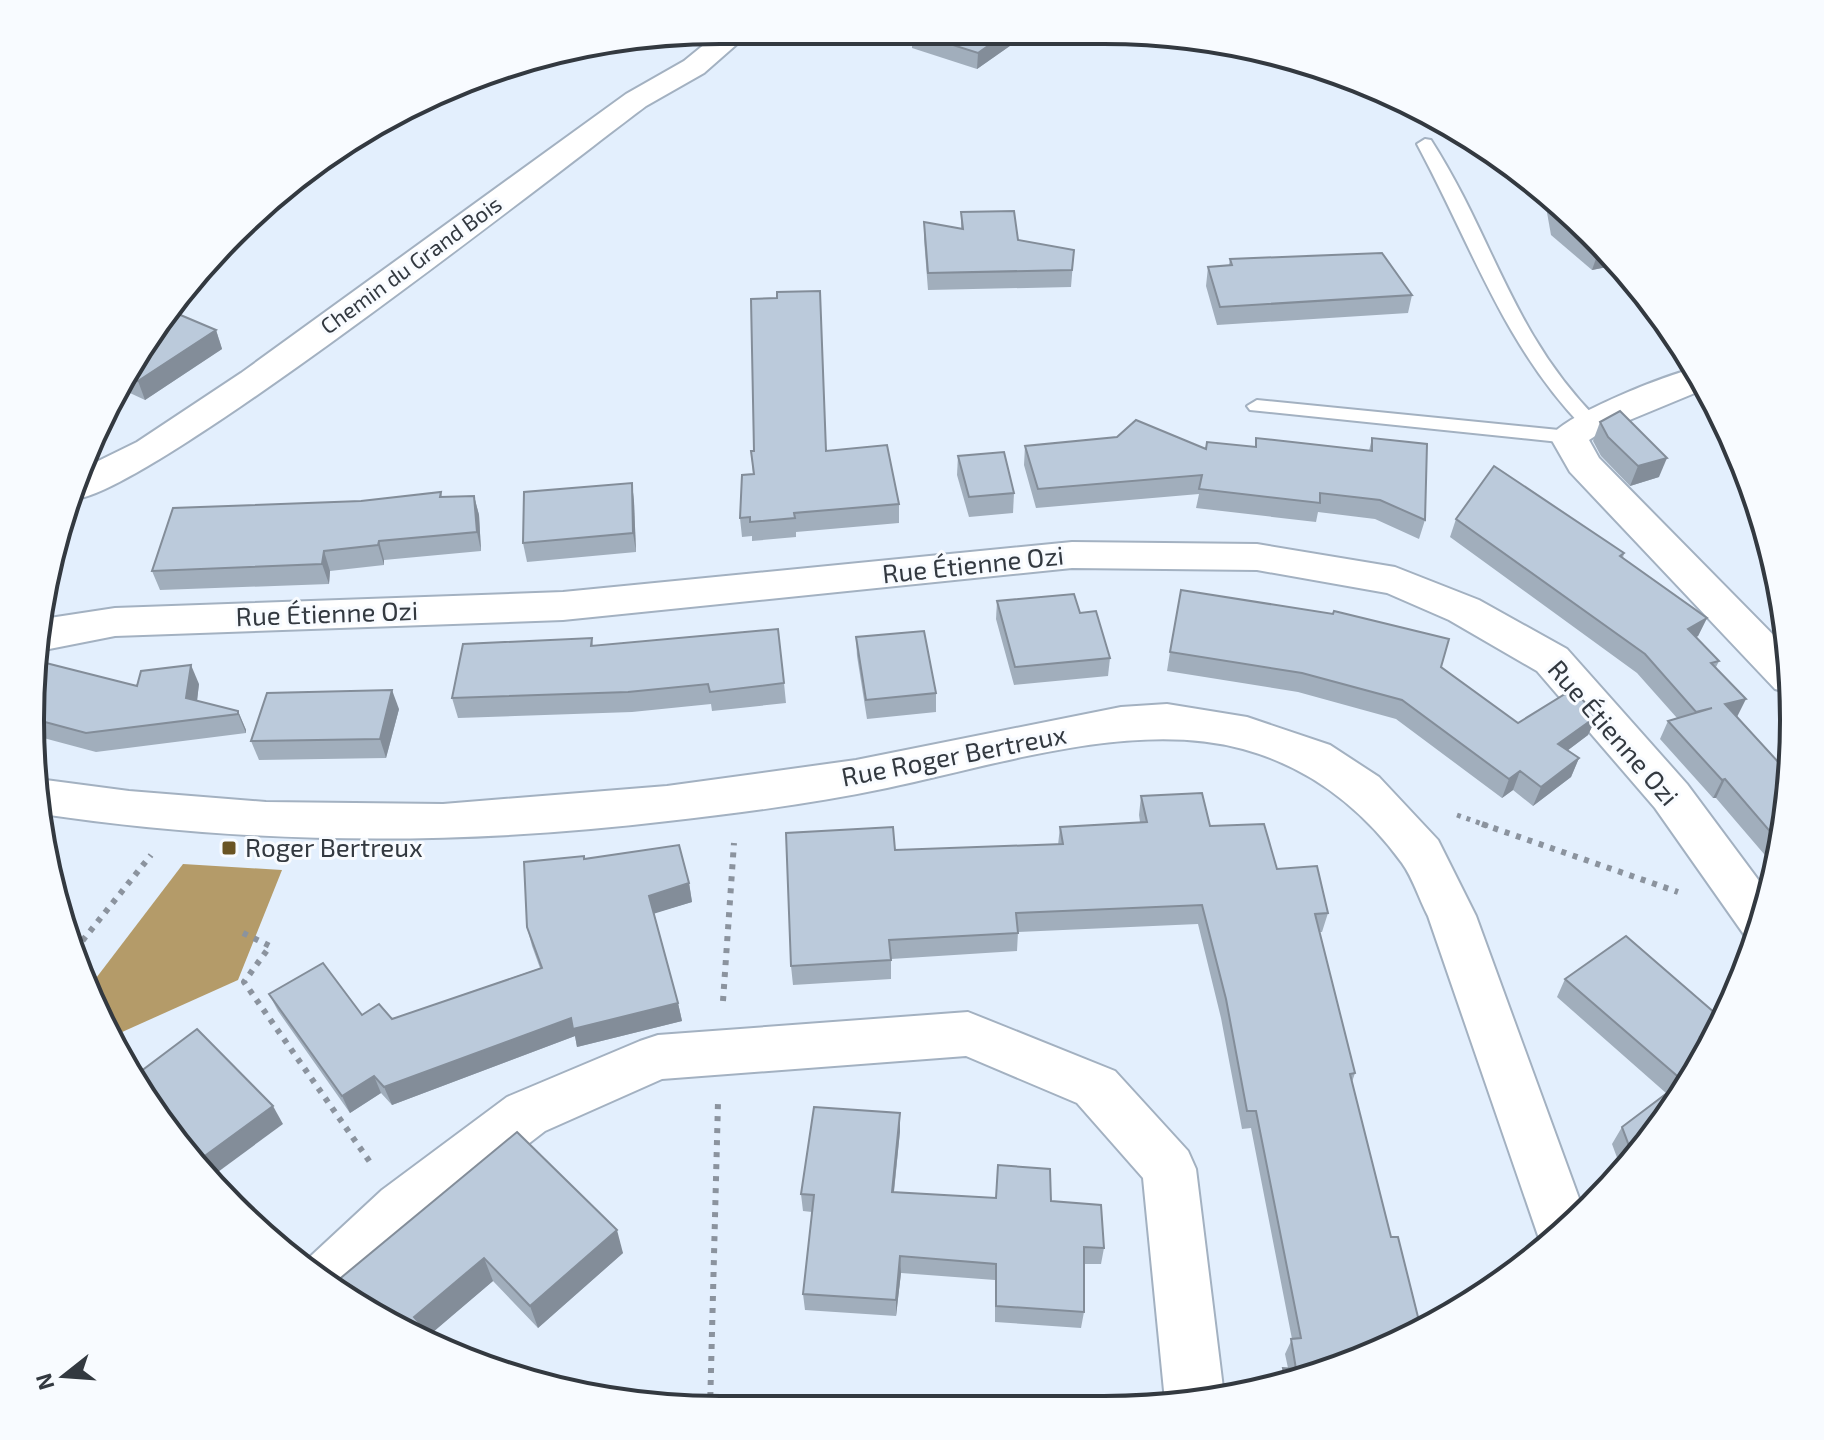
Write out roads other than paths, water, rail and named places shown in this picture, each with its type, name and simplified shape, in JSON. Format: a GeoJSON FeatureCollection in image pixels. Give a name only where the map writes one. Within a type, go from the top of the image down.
{"type":"FeatureCollection","features":[{"type":"Feature","properties":{"kind":"street","name":"Chemin du Grand Bois"},"geometry":{"type":"LineString","coordinates":[[88,482],[150,450],[254,381],[636,100],[694,67],[722,44]]}},
{"type":"Feature","properties":{"kind":"street"},"geometry":{"type":"LineString","coordinates":[[1689,383],[1580,430],[1583,464],[1778,665]]}},
{"type":"Feature","properties":{"kind":"street","name":"Rue Étienne Ozi"},"geometry":{"type":"LineString","coordinates":[[50,633],[115,622],[563,606],[1072,555],[1257,557],[1395,581],[1464,610],[1552,660],[1671,796],[1753,909]]}},
{"type":"Feature","properties":{"kind":"street","name":"Rue Roger Bertreux"},"geometry":{"type":"LineString","coordinates":[[49,797],[266,820],[443,822],[667,804],[856,777],[1121,723],[1167,720],[1247,733],[1314,757],[1363,789],[1421,853],[1452,916],[1559,1219]]}},
{"type":"Feature","properties":{"kind":"street"},"geometry":{"type":"LineString","coordinates":[[331,1272],[402,1208],[526,1114],[658,1057],[968,1034],[1096,1087],[1169,1169],[1194,1390]]}},
{"type":"Feature","properties":{"kind":"lane"},"geometry":{"type":"LineString","coordinates":[[1425,144],[1443,174],[1508,315],[1580,430]]}},
{"type":"Feature","properties":{"kind":"lane"},"geometry":{"type":"LineString","coordinates":[[1257,406],[1580,430]]}},
{"type":"Feature","properties":{"kind":"place","name":"Roger Bertreux"},"geometry":{"type":"Point","coordinates":[229,848]}}]}
